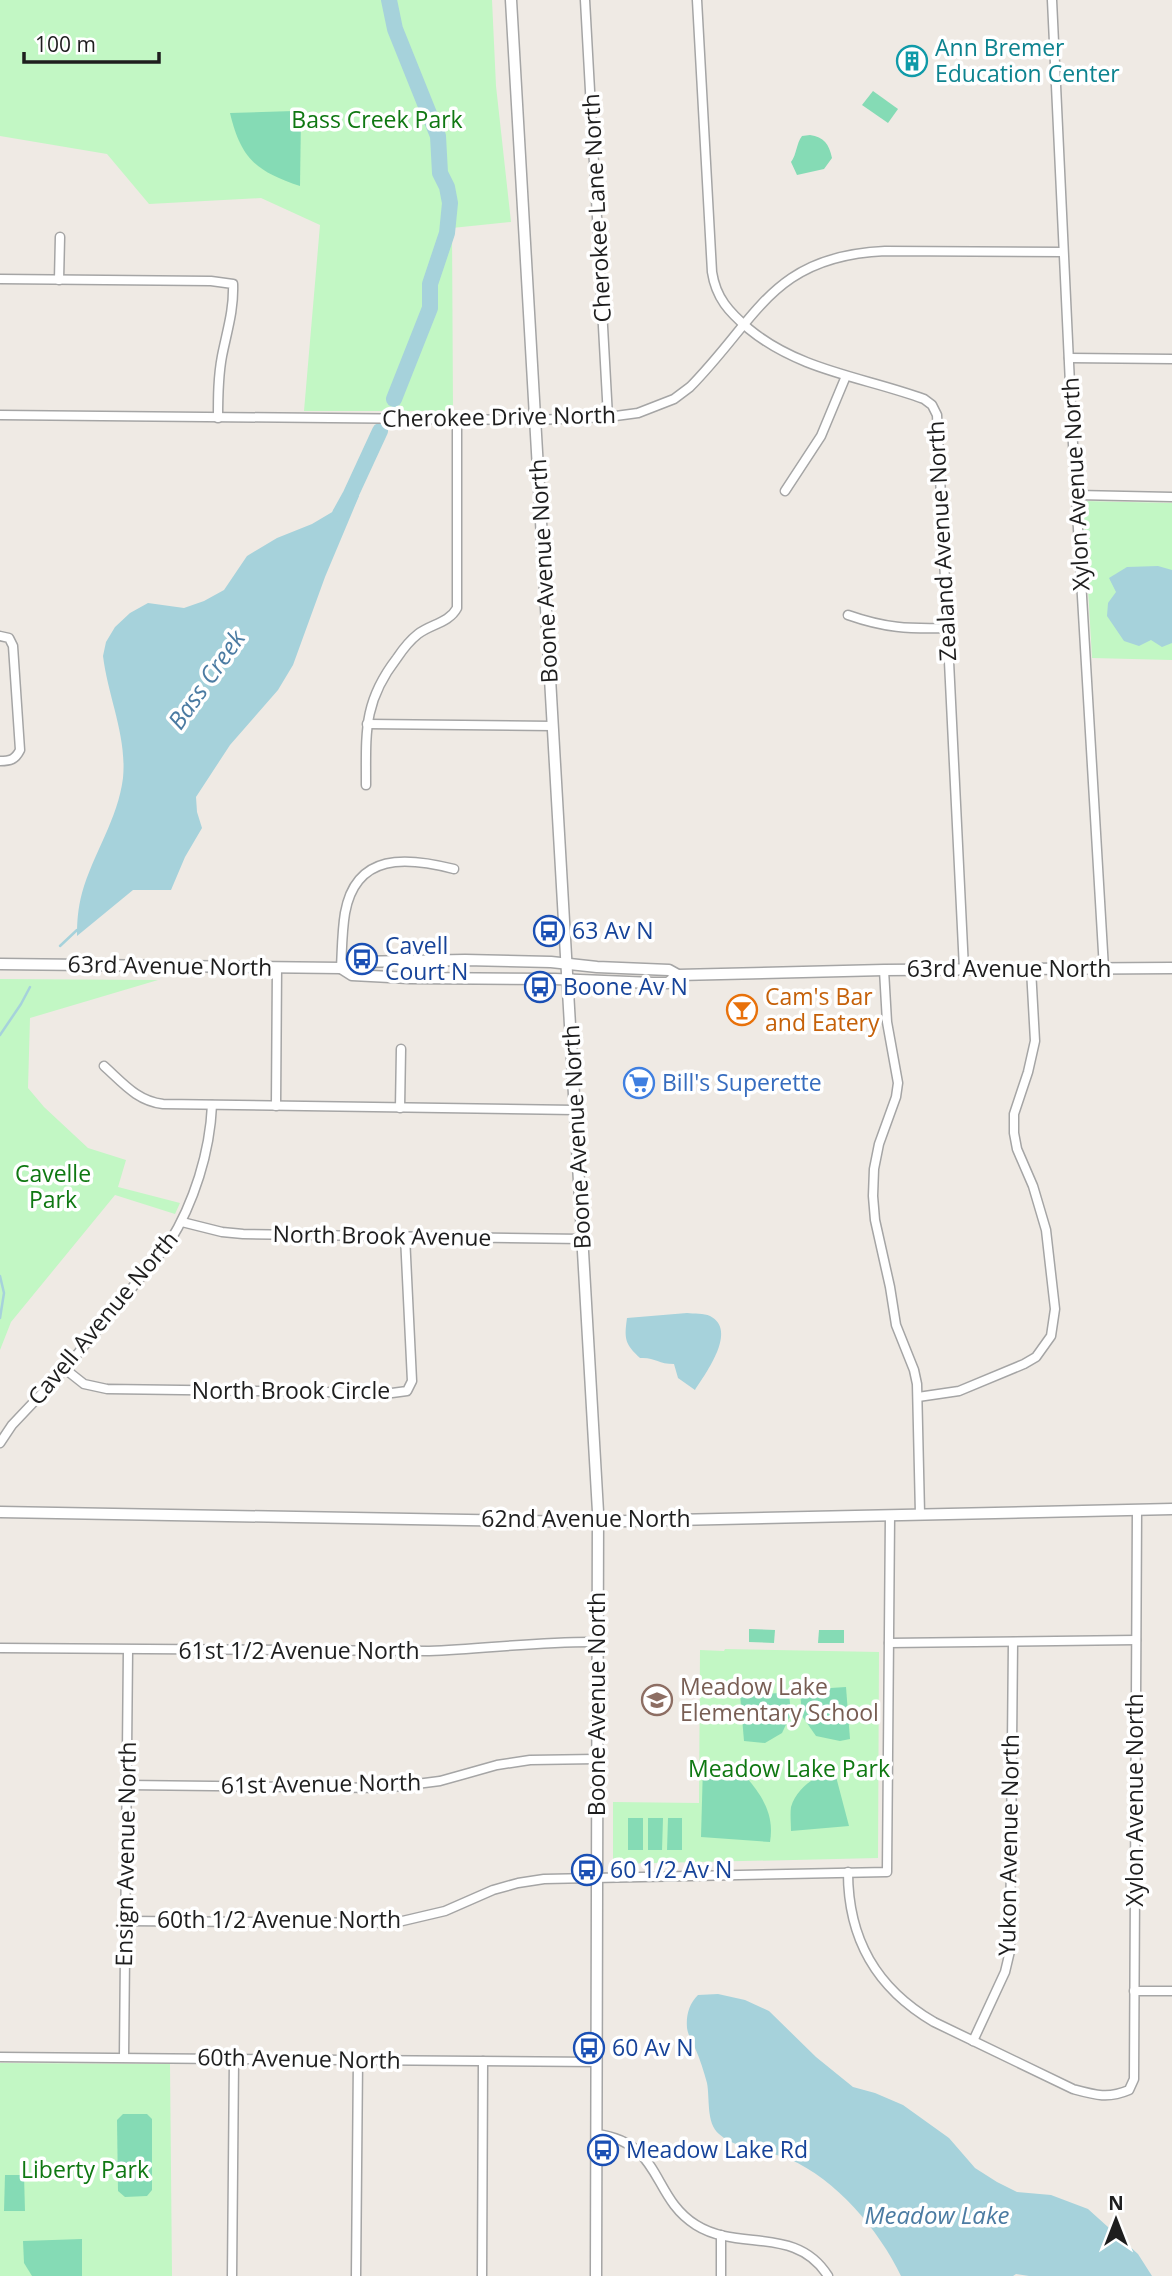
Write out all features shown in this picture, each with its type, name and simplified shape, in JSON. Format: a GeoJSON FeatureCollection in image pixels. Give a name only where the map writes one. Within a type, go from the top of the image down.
{"type":"FeatureCollection","features":[{"type":"Feature","properties":{"kind":"street","name":"Boone Avenue North"},"geometry":{"type":"LineString","coordinates":[[511,0],[599,1522],[596,2276]]}},
{"type":"Feature","properties":{"kind":"street","name":"Cherokee Lane North"},"geometry":{"type":"LineString","coordinates":[[585,0],[608,417]]}},
{"type":"Feature","properties":{"kind":"street","name":"Zealand Avenue North"},"geometry":{"type":"LineString","coordinates":[[697,0],[712,272],[718,296],[724,306],[743,324],[770,344],[804,363],[924,399],[932,405],[937,415],[964,969]]}},
{"type":"Feature","properties":{"kind":"street","name":"Xylon Avenue North"},"geometry":{"type":"LineString","coordinates":[[1052,0],[1063,252],[1104,969]]}},
{"type":"Feature","properties":{"kind":"street"},"geometry":{"type":"LineString","coordinates":[[59,280],[60,237]]}},
{"type":"Feature","properties":{"kind":"street","name":"Cherokee Drive North"},"geometry":{"type":"LineString","coordinates":[[0,415],[535,421],[638,413],[674,399],[703,373],[767,296],[810,267],[858,252],[1063,252]]}},
{"type":"Feature","properties":{"kind":"street"},"geometry":{"type":"LineString","coordinates":[[0,279],[211,281],[233,284],[232,320],[219,379],[218,418]]}},
{"type":"Feature","properties":{"kind":"street"},"geometry":{"type":"LineString","coordinates":[[1069,358],[1172,359]]}},
{"type":"Feature","properties":{"kind":"street"},"geometry":{"type":"LineString","coordinates":[[785,491],[821,436],[846,376]]}},
{"type":"Feature","properties":{"kind":"street"},"geometry":{"type":"LineString","coordinates":[[366,785],[367,724],[372,698],[380,681],[409,641],[448,619],[457,608],[457,420]]}},
{"type":"Feature","properties":{"kind":"street"},"geometry":{"type":"LineString","coordinates":[[1077,495],[1172,497]]}},
{"type":"Feature","properties":{"kind":"street"},"geometry":{"type":"LineString","coordinates":[[848,615],[896,628],[947,628]]}},
{"type":"Feature","properties":{"kind":"street"},"geometry":{"type":"LineString","coordinates":[[0,636],[9,638],[13,646],[20,750],[17,757],[10,761],[0,761]]}},
{"type":"Feature","properties":{"kind":"street"},"geometry":{"type":"LineString","coordinates":[[367,724],[553,726]]}},
{"type":"Feature","properties":{"kind":"street"},"geometry":{"type":"LineString","coordinates":[[341,968],[345,912],[356,884],[366,873],[378,865],[406,860],[454,869]]}},
{"type":"Feature","properties":{"kind":"street","name":"63rd Avenue North"},"geometry":{"type":"LineString","coordinates":[[0,964],[341,968],[354,962],[566,963],[597,968],[669,970],[678,975],[1172,968]]}},
{"type":"Feature","properties":{"kind":"street"},"geometry":{"type":"LineString","coordinates":[[276,1106],[277,967]]}},
{"type":"Feature","properties":{"kind":"street","name":"63rd Avenue North"},"geometry":{"type":"LineString","coordinates":[[341,968],[352,975],[398,978],[569,979],[668,983],[678,975]]}},
{"type":"Feature","properties":{"kind":"street"},"geometry":{"type":"LineString","coordinates":[[918,1397],[959,1391],[1024,1364],[1036,1357],[1051,1336],[1055,1309],[1046,1230],[1034,1186],[1020,1157],[1014,1133],[1014,1114],[1035,1041],[1031,969]]}},
{"type":"Feature","properties":{"kind":"street"},"geometry":{"type":"LineString","coordinates":[[884,970],[887,1021],[898,1083],[896,1097],[878,1144],[873,1196],[875,1220],[896,1325],[914,1370],[918,1397],[920,1514]]}},
{"type":"Feature","properties":{"kind":"street"},"geometry":{"type":"LineString","coordinates":[[400,1108],[401,1049]]}},
{"type":"Feature","properties":{"kind":"street"},"geometry":{"type":"LineString","coordinates":[[104,1066],[135,1095],[163,1104],[575,1110]]}},
{"type":"Feature","properties":{"kind":"street","name":"Cavell Avenue North"},"geometry":{"type":"LineString","coordinates":[[0,1443],[12,1425],[65,1369],[153,1265],[182,1222],[208,1139],[212,1105]]}},
{"type":"Feature","properties":{"kind":"street","name":"North Brook Avenue"},"geometry":{"type":"LineString","coordinates":[[182,1222],[243,1234],[583,1239]]}},
{"type":"Feature","properties":{"kind":"street","name":"North Brook Circle"},"geometry":{"type":"LineString","coordinates":[[65,1369],[84,1384],[107,1389],[392,1394],[407,1391],[412,1381],[405,1236]]}},
{"type":"Feature","properties":{"kind":"street","name":"62nd Avenue North"},"geometry":{"type":"LineString","coordinates":[[0,1512],[599,1522],[1172,1509]]}},
{"type":"Feature","properties":{"kind":"street","name":"Xylon Avenue North"},"geometry":{"type":"LineString","coordinates":[[972,2041],[1073,2089],[1093,2095],[1115,2096],[1129,2090],[1134,2079],[1137,1510]]}},
{"type":"Feature","properties":{"kind":"street"},"geometry":{"type":"LineString","coordinates":[[890,1515],[889,1643],[1136,1640]]}},
{"type":"Feature","properties":{"kind":"street","name":"61st 1/2 Avenue North"},"geometry":{"type":"LineString","coordinates":[[0,1648],[429,1651],[534,1642],[598,1642]]}},
{"type":"Feature","properties":{"kind":"street","name":"Yukon Avenue North"},"geometry":{"type":"LineString","coordinates":[[972,2041],[1005,1972],[1010,1951],[1013,1642]]}},
{"type":"Feature","properties":{"kind":"street","name":"60th 1/2 Avenue North"},"geometry":{"type":"LineString","coordinates":[[125,1921],[394,1923],[444,1911],[493,1890],[544,1879],[887,1872],[889,1643]]}},
{"type":"Feature","properties":{"kind":"street","name":"Ensign Avenue North"},"geometry":{"type":"LineString","coordinates":[[124,2057],[128,1650]]}},
{"type":"Feature","properties":{"kind":"street","name":"61st Avenue North"},"geometry":{"type":"LineString","coordinates":[[127,1785],[384,1788],[440,1782],[497,1765],[530,1760],[597,1759]]}},
{"type":"Feature","properties":{"kind":"street"},"geometry":{"type":"LineString","coordinates":[[848,1872],[848,1895],[858,1939],[882,1979],[914,2010],[972,2041]]}},
{"type":"Feature","properties":{"kind":"street"},"geometry":{"type":"LineString","coordinates":[[1135,1991],[1172,1991]]}},
{"type":"Feature","properties":{"kind":"street","name":"60th Avenue North"},"geometry":{"type":"LineString","coordinates":[[0,2057],[597,2062]]}},
{"type":"Feature","properties":{"kind":"street"},"geometry":{"type":"LineString","coordinates":[[232,2276],[234,2059]]}},
{"type":"Feature","properties":{"kind":"street"},"geometry":{"type":"LineString","coordinates":[[356,2276],[358,2059]]}},
{"type":"Feature","properties":{"kind":"street"},"geometry":{"type":"LineString","coordinates":[[482,2276],[483,2061]]}},
{"type":"Feature","properties":{"kind":"street"},"geometry":{"type":"LineString","coordinates":[[597,2134],[616,2136],[633,2146],[648,2160],[676,2208],[697,2226],[721,2235],[784,2244],[798,2249],[811,2256],[828,2276]]}},
{"type":"Feature","properties":{"kind":"street"},"geometry":{"type":"LineString","coordinates":[[721,2235],[721,2276]]}},
{"type":"Feature","properties":{"kind":"green space","name":"Bass Creek Park"},"geometry":{"type":"Polygon","coordinates":[[[0,0],[492,0],[496,86],[511,222],[452,228],[453,411],[304,411],[320,225],[261,198],[149,204],[107,154],[0,136],[0,0]]]}},
{"type":"Feature","properties":{"kind":"green space"},"geometry":{"type":"Polygon","coordinates":[[[873,91],[898,109],[888,123],[862,105],[873,91]]]}},
{"type":"Feature","properties":{"kind":"green space"},"geometry":{"type":"Polygon","coordinates":[[[294,111],[301,116],[300,186],[272,175],[253,161],[239,142],[230,113],[294,111]]]}},
{"type":"Feature","properties":{"kind":"green space"},"geometry":{"type":"Polygon","coordinates":[[[810,135],[825,142],[832,158],[824,169],[797,175],[791,162],[802,136],[810,135]]]}},
{"type":"Feature","properties":{"kind":"green space"},"geometry":{"type":"Polygon","coordinates":[[[1083,501],[1172,503],[1172,660],[1092,658],[1083,501]]]}},
{"type":"Feature","properties":{"kind":"green space","name":"Cavelle Park"},"geometry":{"type":"Polygon","coordinates":[[[0,979],[158,980],[30,1018],[28,1088],[44,1107],[88,1148],[126,1160],[118,1187],[180,1203],[175,1214],[115,1195],[11,1322],[0,1350],[0,979]]]}},
{"type":"Feature","properties":{"kind":"green space"},"geometry":{"type":"Polygon","coordinates":[[[749,1629],[775,1630],[774,1643],[749,1642],[749,1629]]]}},
{"type":"Feature","properties":{"kind":"green space"},"geometry":{"type":"Polygon","coordinates":[[[819,1630],[844,1630],[844,1643],[818,1643],[819,1630]]]}},
{"type":"Feature","properties":{"kind":"green space","name":"Meadow Lake Park"},"geometry":{"type":"Polygon","coordinates":[[[700,1650],[879,1652],[878,1858],[613,1864],[613,1802],[699,1803],[700,1650]]]}},
{"type":"Feature","properties":{"kind":"green space"},"geometry":{"type":"Polygon","coordinates":[[[846,1687],[850,1739],[840,1741],[816,1736],[802,1716],[800,1690],[846,1687]]]}},
{"type":"Feature","properties":{"kind":"green space"},"geometry":{"type":"Polygon","coordinates":[[[789,1693],[791,1714],[782,1733],[765,1743],[744,1741],[740,1694],[789,1693]]]}},
{"type":"Feature","properties":{"kind":"green space"},"geometry":{"type":"Polygon","coordinates":[[[703,1766],[742,1772],[765,1804],[770,1821],[770,1842],[701,1837],[703,1766]]]}},
{"type":"Feature","properties":{"kind":"green space"},"geometry":{"type":"Polygon","coordinates":[[[834,1769],[849,1826],[791,1831],[791,1807],[802,1788],[834,1769]]]}},
{"type":"Feature","properties":{"kind":"green space"},"geometry":{"type":"Polygon","coordinates":[[[628,1818],[643,1818],[643,1850],[628,1850],[628,1818]]]}},
{"type":"Feature","properties":{"kind":"green space"},"geometry":{"type":"Polygon","coordinates":[[[648,1818],[663,1818],[662,1850],[648,1850],[648,1818]]]}},
{"type":"Feature","properties":{"kind":"green space"},"geometry":{"type":"Polygon","coordinates":[[[668,1818],[682,1818],[682,1850],[667,1850],[668,1818]]]}},
{"type":"Feature","properties":{"kind":"green space","name":"Liberty Park"},"geometry":{"type":"Polygon","coordinates":[[[0,2063],[170,2064],[172,2276],[0,2276],[0,2063]]]}},
{"type":"Feature","properties":{"kind":"green space"},"geometry":{"type":"Polygon","coordinates":[[[123,2114],[147,2114],[152,2119],[152,2190],[147,2196],[125,2197],[118,2191],[117,2120],[123,2114]]]}},
{"type":"Feature","properties":{"kind":"green space"},"geometry":{"type":"Polygon","coordinates":[[[5,2175],[24,2175],[25,2211],[4,2211],[5,2175]]]}},
{"type":"Feature","properties":{"kind":"green space"},"geometry":{"type":"Polygon","coordinates":[[[82,2239],[82,2276],[32,2276],[24,2263],[23,2241],[82,2239]]]}},
{"type":"Feature","properties":{"kind":"water"},"geometry":{"type":"Polygon","coordinates":[[[350,496],[359,496],[325,577],[293,665],[278,690],[230,745],[196,797],[202,828],[185,857],[171,890],[133,890],[77,936],[82,893],[116,808],[123,778],[120,732],[103,656],[106,642],[115,627],[130,613],[148,603],[184,608],[224,590],[247,556],[277,538],[312,524],[339,508],[350,496]]]}},
{"type":"Feature","properties":{"kind":"water"},"geometry":{"type":"Polygon","coordinates":[[[1158,566],[1172,570],[1172,643],[1162,647],[1151,640],[1139,646],[1124,641],[1107,616],[1108,603],[1116,592],[1109,578],[1127,567],[1158,566]]]}},
{"type":"Feature","properties":{"kind":"water"},"geometry":{"type":"Polygon","coordinates":[[[687,1313],[710,1316],[718,1323],[721,1331],[717,1352],[695,1390],[678,1378],[674,1364],[640,1358],[631,1349],[626,1336],[627,1318],[687,1313]]]}},
{"type":"Feature","properties":{"kind":"water","name":"Meadow Lake"},"geometry":{"type":"Polygon","coordinates":[[[718,1994],[745,2000],[769,2011],[816,2057],[853,2087],[903,2105],[949,2138],[975,2168],[997,2182],[1017,2192],[1051,2195],[1088,2209],[1138,2254],[1152,2276],[901,2276],[868,2224],[823,2179],[789,2159],[734,2143],[715,2129],[710,2117],[707,2083],[688,2033],[687,2023],[690,2006],[698,1995],[718,1994]]]}},
{"type":"Feature","properties":{"kind":"waterway","name":"Bass Creek"},"geometry":{"type":"LineString","coordinates":[[389,0],[395,29],[438,136],[440,173],[447,187],[450,203],[447,233],[430,284],[430,308],[394,399]]}},
{"type":"Feature","properties":{"kind":"waterway","name":"Bass Creek"},"geometry":{"type":"LineString","coordinates":[[340,514],[380,431]]}},
{"type":"Feature","properties":{"kind":"waterway","name":"Bass Creek"},"geometry":{"type":"LineString","coordinates":[[60,946],[77,930]]}},
{"type":"Feature","properties":{"kind":"waterway","name":"Bass Creek"},"geometry":{"type":"LineString","coordinates":[[0,1035],[30,987]]}},
{"type":"Feature","properties":{"kind":"waterway","name":"Bass Creek"},"geometry":{"type":"LineString","coordinates":[[0,1276],[4,1293],[0,1318]]}},
{"type":"Feature","properties":{"kind":"place","name":"Ann Bremer Education Center"},"geometry":{"type":"Point","coordinates":[912,61]}},
{"type":"Feature","properties":{"kind":"place","name":"63 Av N"},"geometry":{"type":"Point","coordinates":[549,931]}},
{"type":"Feature","properties":{"kind":"place","name":"Cavell Court N"},"geometry":{"type":"Point","coordinates":[362,959]}},
{"type":"Feature","properties":{"kind":"place","name":"Boone Av N"},"geometry":{"type":"Point","coordinates":[540,987]}},
{"type":"Feature","properties":{"kind":"place","name":"Cam's Bar and Eatery"},"geometry":{"type":"Point","coordinates":[742,1010]}},
{"type":"Feature","properties":{"kind":"place","name":"Bill's Superette"},"geometry":{"type":"Point","coordinates":[639,1083]}},
{"type":"Feature","properties":{"kind":"place","name":"Meadow Lake Elementary School"},"geometry":{"type":"Point","coordinates":[657,1700]}},
{"type":"Feature","properties":{"kind":"place","name":"60 1/2 Av N"},"geometry":{"type":"Point","coordinates":[587,1870]}},
{"type":"Feature","properties":{"kind":"place","name":"60 Av N"},"geometry":{"type":"Point","coordinates":[589,2048]}},
{"type":"Feature","properties":{"kind":"place","name":"Meadow Lake Rd"},"geometry":{"type":"Point","coordinates":[603,2150]}}]}
